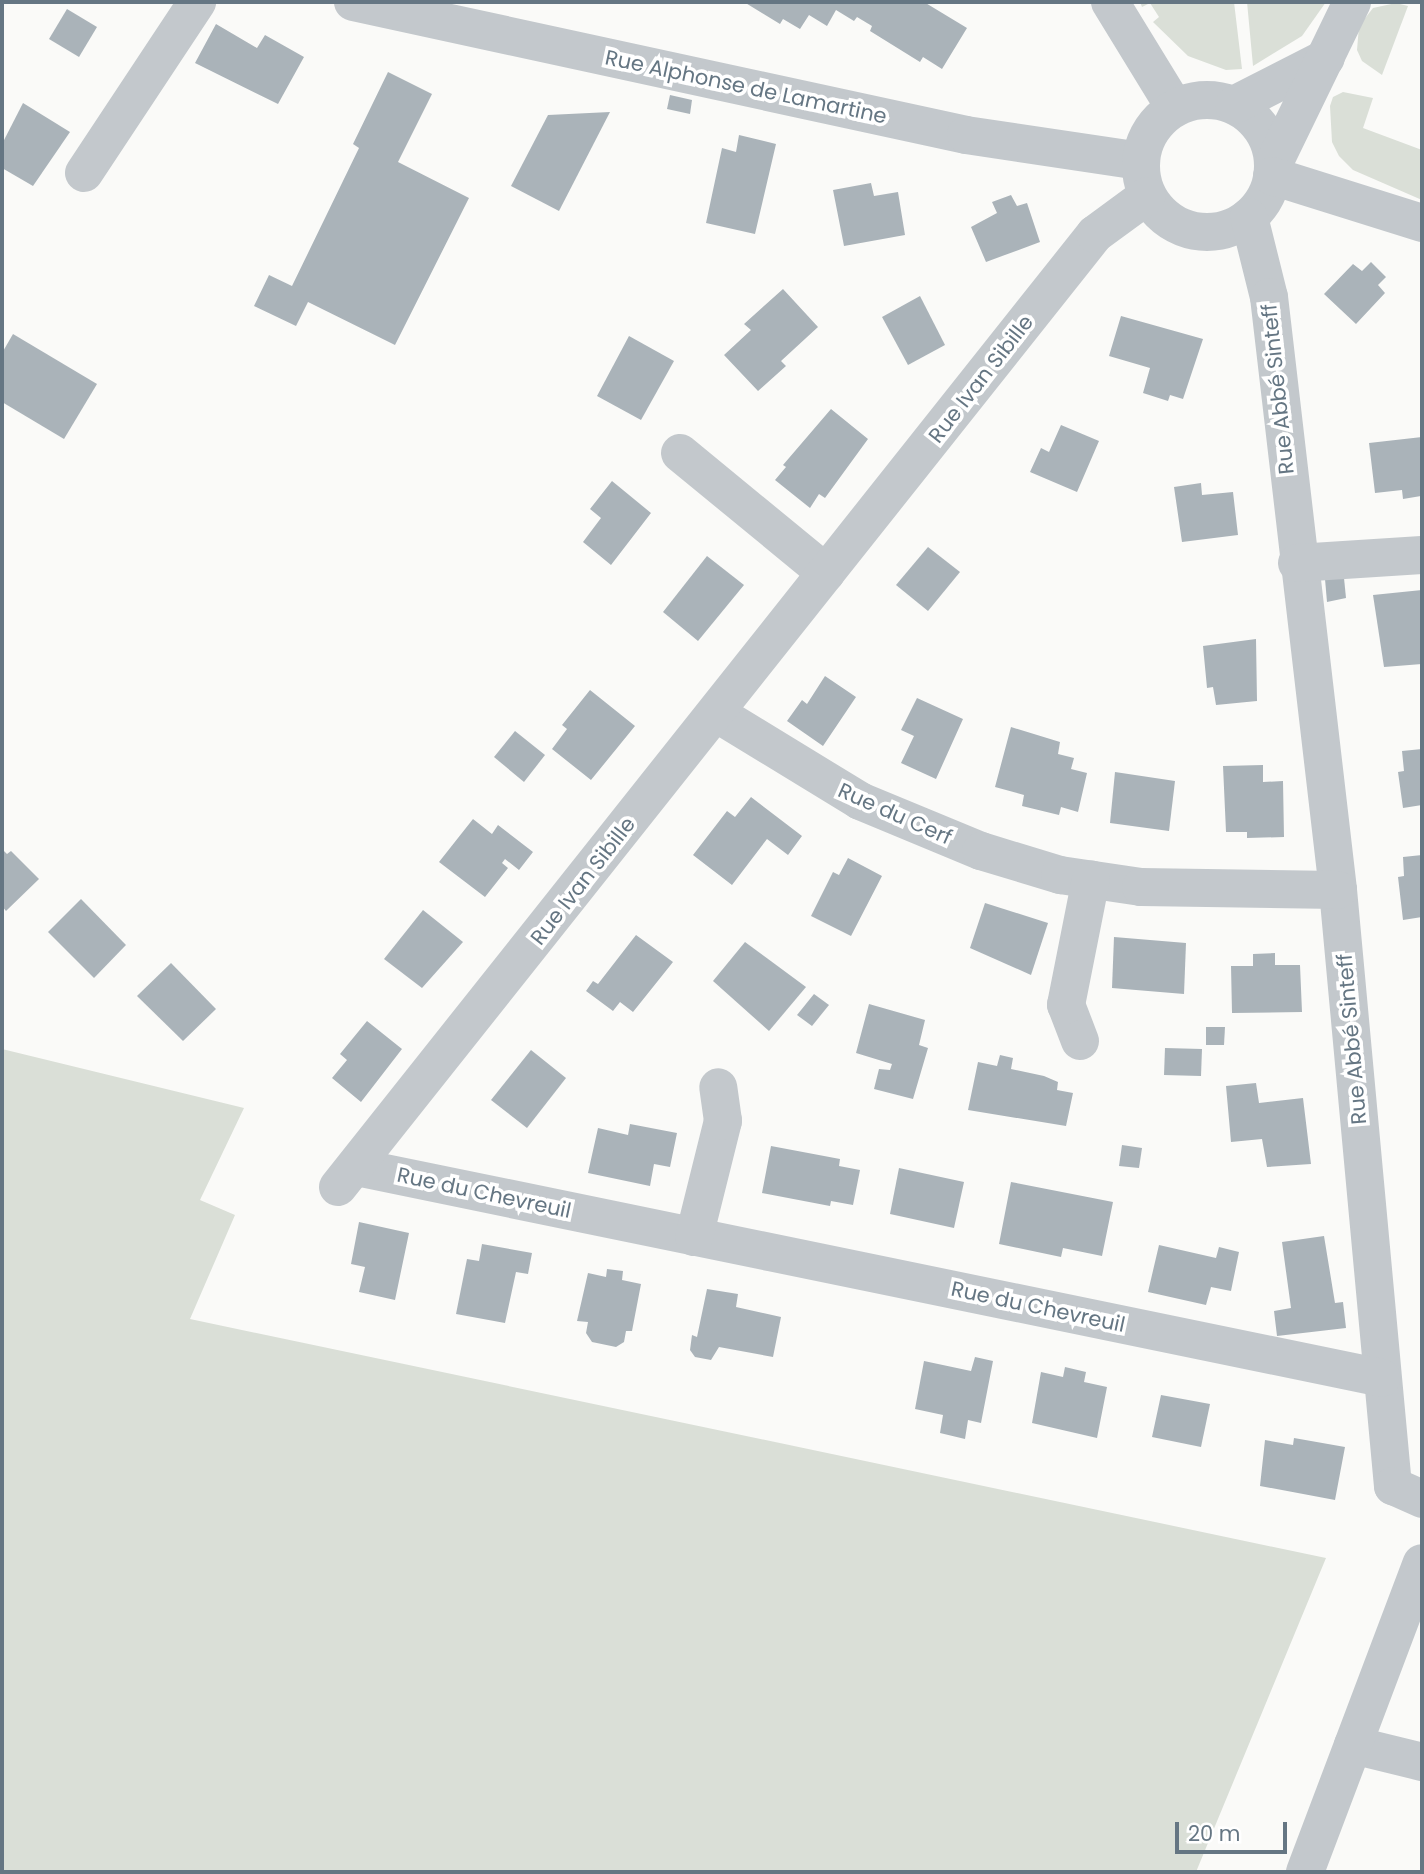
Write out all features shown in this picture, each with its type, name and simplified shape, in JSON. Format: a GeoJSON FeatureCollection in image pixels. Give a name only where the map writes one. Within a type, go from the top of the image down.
{"type":"FeatureCollection","features":[{"type":"Feature","properties":{"kind":"street"},"geometry":{"type":"LineString","coordinates":[[84,173],[197,2]]}},
{"type":"Feature","properties":{"kind":"street","name":"Rue Alphonse de Lamartine"},"geometry":{"type":"LineString","coordinates":[[353,2],[966,135],[1144,178]]}},
{"type":"Feature","properties":{"kind":"street"},"geometry":{"type":"LineString","coordinates":[[1110,2],[1175,107]]}},
{"type":"Feature","properties":{"kind":"street"},"geometry":{"type":"LineString","coordinates":[[1272,171],[1262,129],[1234,106],[1204,100],[1175,107],[1151,130],[1144,178],[1174,224],[1193,231],[1232,227],[1249,217],[1260,205],[1272,171],[1352,2]]}},
{"type":"Feature","properties":{"kind":"street"},"geometry":{"type":"LineString","coordinates":[[1234,106],[1326,58]]}},
{"type":"Feature","properties":{"kind":"street"},"geometry":{"type":"LineString","coordinates":[[1272,171],[1422,223]]}},
{"type":"Feature","properties":{"kind":"street","name":"Rue Ivan Sibille"},"geometry":{"type":"LineString","coordinates":[[347,1177],[1095,234],[1144,178]]}},
{"type":"Feature","properties":{"kind":"street","name":"Rue Abbé Sinteff"},"geometry":{"type":"LineString","coordinates":[[1249,217],[1269,297],[1297,563],[1338,890],[1393,1486],[1422,1499]]}},
{"type":"Feature","properties":{"kind":"street"},"geometry":{"type":"LineString","coordinates":[[680,453],[826,573]]}},
{"type":"Feature","properties":{"kind":"street"},"geometry":{"type":"LineString","coordinates":[[1297,563],[1422,555]]}},
{"type":"Feature","properties":{"kind":"street","name":"Rue du Cerf"},"geometry":{"type":"LineString","coordinates":[[716,712],[815,777],[919,828],[981,851],[1091,879],[1232,892],[1338,890]]}},
{"type":"Feature","properties":{"kind":"street"},"geometry":{"type":"LineString","coordinates":[[1080,1041],[1066,1005],[1091,879]]}},
{"type":"Feature","properties":{"kind":"street"},"geometry":{"type":"LineString","coordinates":[[694,1237],[723,1121],[718,1087]]}},
{"type":"Feature","properties":{"kind":"street","name":"Rue du Chevreuil"},"geometry":{"type":"LineString","coordinates":[[347,1177],[694,1237],[1382,1378]]}},
{"type":"Feature","properties":{"kind":"street"},"geometry":{"type":"LineString","coordinates":[[1305,1872],[1422,1563]]}},
{"type":"Feature","properties":{"kind":"street"},"geometry":{"type":"LineString","coordinates":[[1353,1745],[1422,1762]]}},
{"type":"Feature","properties":{"kind":"shaded area"},"geometry":{"type":"Polygon","coordinates":[[[1140,2],[1234,2],[1242,69],[1226,70],[1188,56],[1153,22],[1159,17],[1150,3],[1142,7],[1140,2]]]}},
{"type":"Feature","properties":{"kind":"shaded area"},"geometry":{"type":"Polygon","coordinates":[[[1247,2],[1326,2],[1302,36],[1253,66],[1247,2]]]}},
{"type":"Feature","properties":{"kind":"shaded area"},"geometry":{"type":"Polygon","coordinates":[[[1396,3],[1408,6],[1382,75],[1362,61],[1357,50],[1359,26],[1373,8],[1396,3]]]}},
{"type":"Feature","properties":{"kind":"shaded area"},"geometry":{"type":"Polygon","coordinates":[[[1343,92],[1373,98],[1363,128],[1422,150],[1422,200],[1353,170],[1339,156],[1332,142],[1330,106],[1333,97],[1343,92]]]}},
{"type":"Feature","properties":{"kind":"shaded area"},"geometry":{"type":"Polygon","coordinates":[[[2,1049],[244,1108],[200,1200],[235,1215],[190,1319],[1326,1558],[1196,1872],[2,1872],[2,1049]]]}},
{"type":"Feature","properties":{"kind":"building"},"geometry":{"type":"Polygon","coordinates":[[[744,2],[924,2],[967,28],[942,69],[923,57],[920,62],[870,31],[872,26],[857,17],[854,21],[836,10],[827,26],[809,15],[800,29],[783,19],[780,24],[744,2]]]}},
{"type":"Feature","properties":{"kind":"building"},"geometry":{"type":"Polygon","coordinates":[[[67,9],[97,27],[79,57],[49,39],[67,9]]]}},
{"type":"Feature","properties":{"kind":"building"},"geometry":{"type":"Polygon","coordinates":[[[216,24],[257,48],[265,35],[304,57],[278,104],[195,63],[216,24]]]}},
{"type":"Feature","properties":{"kind":"building"},"geometry":{"type":"Polygon","coordinates":[[[388,72],[432,94],[398,162],[469,198],[395,345],[308,302],[296,326],[254,306],[269,275],[292,286],[359,148],[353,144],[388,72]]]}},
{"type":"Feature","properties":{"kind":"building"},"geometry":{"type":"Polygon","coordinates":[[[670,95],[692,100],[690,114],[667,109],[670,95]]]}},
{"type":"Feature","properties":{"kind":"building"},"geometry":{"type":"Polygon","coordinates":[[[23,103],[70,132],[33,186],[2,168],[2,144],[23,103]]]}},
{"type":"Feature","properties":{"kind":"building"},"geometry":{"type":"Polygon","coordinates":[[[610,112],[559,211],[511,186],[548,115],[610,112]]]}},
{"type":"Feature","properties":{"kind":"building"},"geometry":{"type":"Polygon","coordinates":[[[739,135],[776,144],[755,234],[706,223],[722,148],[736,152],[739,135]]]}},
{"type":"Feature","properties":{"kind":"building"},"geometry":{"type":"Polygon","coordinates":[[[871,183],[874,196],[898,192],[905,235],[844,246],[833,190],[871,183]]]}},
{"type":"Feature","properties":{"kind":"building"},"geometry":{"type":"Polygon","coordinates":[[[1011,195],[1017,206],[1027,203],[1040,242],[986,262],[971,227],[997,213],[992,202],[1011,195]]]}},
{"type":"Feature","properties":{"kind":"building"},"geometry":{"type":"Polygon","coordinates":[[[1371,262],[1386,277],[1378,285],[1385,293],[1356,324],[1324,294],[1353,264],[1362,271],[1371,262]]]}},
{"type":"Feature","properties":{"kind":"building"},"geometry":{"type":"Polygon","coordinates":[[[783,289],[818,327],[781,361],[786,366],[758,391],[724,355],[751,330],[744,324],[783,289]]]}},
{"type":"Feature","properties":{"kind":"building"},"geometry":{"type":"Polygon","coordinates":[[[920,296],[945,345],[908,365],[882,317],[920,296]]]}},
{"type":"Feature","properties":{"kind":"building"},"geometry":{"type":"Polygon","coordinates":[[[1121,316],[1203,339],[1183,399],[1170,395],[1168,401],[1143,393],[1150,368],[1109,356],[1121,316]]]}},
{"type":"Feature","properties":{"kind":"building"},"geometry":{"type":"Polygon","coordinates":[[[13,334],[97,384],[64,439],[2,402],[2,353],[13,334]]]}},
{"type":"Feature","properties":{"kind":"building"},"geometry":{"type":"Polygon","coordinates":[[[629,336],[674,361],[641,420],[597,396],[629,336]]]}},
{"type":"Feature","properties":{"kind":"building"},"geometry":{"type":"Polygon","coordinates":[[[831,409],[868,439],[825,498],[819,494],[810,508],[775,480],[786,467],[783,465],[831,409]]]}},
{"type":"Feature","properties":{"kind":"building"},"geometry":{"type":"Polygon","coordinates":[[[1061,425],[1099,441],[1077,492],[1030,472],[1041,448],[1049,452],[1061,425]]]}},
{"type":"Feature","properties":{"kind":"building"},"geometry":{"type":"Polygon","coordinates":[[[1422,437],[1421,496],[1403,499],[1402,490],[1375,493],[1369,443],[1422,437]]]}},
{"type":"Feature","properties":{"kind":"building"},"geometry":{"type":"Polygon","coordinates":[[[612,481],[651,513],[611,565],[583,542],[601,518],[590,509],[612,481]]]}},
{"type":"Feature","properties":{"kind":"building"},"geometry":{"type":"Polygon","coordinates":[[[1201,483],[1202,495],[1233,492],[1238,535],[1182,542],[1174,487],[1201,483]]]}},
{"type":"Feature","properties":{"kind":"building"},"geometry":{"type":"Polygon","coordinates":[[[928,547],[960,572],[928,611],[896,585],[928,547]]]}},
{"type":"Feature","properties":{"kind":"building"},"geometry":{"type":"Polygon","coordinates":[[[707,556],[744,585],[698,641],[663,612],[707,556]]]}},
{"type":"Feature","properties":{"kind":"building"},"geometry":{"type":"Polygon","coordinates":[[[1344,578],[1346,598],[1327,602],[1325,579],[1344,578]]]}},
{"type":"Feature","properties":{"kind":"building"},"geometry":{"type":"Polygon","coordinates":[[[1422,590],[1422,664],[1384,667],[1373,595],[1422,590]]]}},
{"type":"Feature","properties":{"kind":"building"},"geometry":{"type":"Polygon","coordinates":[[[1256,639],[1257,701],[1216,705],[1213,687],[1207,688],[1203,646],[1256,639]]]}},
{"type":"Feature","properties":{"kind":"building"},"geometry":{"type":"Polygon","coordinates":[[[825,676],[856,697],[823,746],[787,721],[802,700],[807,704],[825,676]]]}},
{"type":"Feature","properties":{"kind":"building"},"geometry":{"type":"Polygon","coordinates":[[[590,690],[635,726],[591,780],[552,749],[567,729],[562,725],[590,690]]]}},
{"type":"Feature","properties":{"kind":"building"},"geometry":{"type":"Polygon","coordinates":[[[917,698],[963,719],[936,779],[901,763],[914,736],[901,730],[917,698]]]}},
{"type":"Feature","properties":{"kind":"building"},"geometry":{"type":"Polygon","coordinates":[[[1011,727],[1060,742],[1058,754],[1074,758],[1071,769],[1087,773],[1078,812],[1061,807],[1059,815],[1022,806],[1024,795],[995,787],[1011,727]]]}},
{"type":"Feature","properties":{"kind":"building"},"geometry":{"type":"Polygon","coordinates":[[[515,731],[545,755],[524,782],[494,757],[515,731]]]}},
{"type":"Feature","properties":{"kind":"building"},"geometry":{"type":"Polygon","coordinates":[[[1422,749],[1422,805],[1403,808],[1398,772],[1404,771],[1402,751],[1422,749]]]}},
{"type":"Feature","properties":{"kind":"building"},"geometry":{"type":"Polygon","coordinates":[[[1263,765],[1263,782],[1283,781],[1284,837],[1247,838],[1247,832],[1226,832],[1223,766],[1263,765]]]}},
{"type":"Feature","properties":{"kind":"building"},"geometry":{"type":"Polygon","coordinates":[[[1115,772],[1175,781],[1169,831],[1110,823],[1115,772]]]}},
{"type":"Feature","properties":{"kind":"building"},"geometry":{"type":"Polygon","coordinates":[[[751,797],[802,836],[788,855],[767,839],[732,885],[693,855],[727,811],[735,817],[751,797]]]}},
{"type":"Feature","properties":{"kind":"building"},"geometry":{"type":"Polygon","coordinates":[[[473,819],[492,834],[498,825],[533,852],[519,870],[505,859],[502,863],[508,868],[485,897],[439,862],[473,819]]]}},
{"type":"Feature","properties":{"kind":"building"},"geometry":{"type":"Polygon","coordinates":[[[2,849],[7,854],[11,851],[39,879],[6,911],[2,906],[2,849]]]}},
{"type":"Feature","properties":{"kind":"building"},"geometry":{"type":"Polygon","coordinates":[[[1422,855],[1422,917],[1403,920],[1398,877],[1404,876],[1403,857],[1422,855]]]}},
{"type":"Feature","properties":{"kind":"building"},"geometry":{"type":"Polygon","coordinates":[[[848,858],[882,876],[851,936],[811,916],[833,872],[839,875],[848,858]]]}},
{"type":"Feature","properties":{"kind":"building"},"geometry":{"type":"Polygon","coordinates":[[[81,899],[126,945],[94,978],[48,932],[81,899]]]}},
{"type":"Feature","properties":{"kind":"building"},"geometry":{"type":"Polygon","coordinates":[[[985,903],[1048,923],[1031,975],[970,948],[985,903]]]}},
{"type":"Feature","properties":{"kind":"building"},"geometry":{"type":"Polygon","coordinates":[[[423,910],[463,942],[422,988],[384,959],[423,910]]]}},
{"type":"Feature","properties":{"kind":"building"},"geometry":{"type":"Polygon","coordinates":[[[636,935],[673,962],[633,1012],[620,1002],[613,1011],[586,991],[593,981],[598,984],[636,935]]]}},
{"type":"Feature","properties":{"kind":"building"},"geometry":{"type":"Polygon","coordinates":[[[1114,937],[1186,943],[1184,994],[1112,988],[1114,937]]]}},
{"type":"Feature","properties":{"kind":"building"},"geometry":{"type":"Polygon","coordinates":[[[745,942],[806,987],[769,1031],[713,981],[745,942]]]}},
{"type":"Feature","properties":{"kind":"building"},"geometry":{"type":"Polygon","coordinates":[[[1275,953],[1275,965],[1300,965],[1302,1012],[1232,1013],[1231,966],[1253,966],[1253,954],[1275,953]]]}},
{"type":"Feature","properties":{"kind":"building"},"geometry":{"type":"Polygon","coordinates":[[[171,963],[216,1009],[183,1041],[137,996],[171,963]]]}},
{"type":"Feature","properties":{"kind":"building"},"geometry":{"type":"Polygon","coordinates":[[[814,994],[829,1005],[812,1026],[797,1015],[814,994]]]}},
{"type":"Feature","properties":{"kind":"building"},"geometry":{"type":"Polygon","coordinates":[[[869,1004],[925,1020],[919,1045],[928,1048],[913,1099],[874,1089],[879,1069],[890,1070],[892,1064],[856,1053],[869,1004]]]}},
{"type":"Feature","properties":{"kind":"building"},"geometry":{"type":"Polygon","coordinates":[[[367,1021],[402,1049],[361,1102],[332,1078],[347,1060],[340,1054],[367,1021]]]}},
{"type":"Feature","properties":{"kind":"building"},"geometry":{"type":"Polygon","coordinates":[[[1206,1027],[1225,1027],[1224,1045],[1206,1045],[1206,1027]]]}},
{"type":"Feature","properties":{"kind":"building"},"geometry":{"type":"Polygon","coordinates":[[[1165,1048],[1202,1049],[1201,1076],[1164,1075],[1165,1048]]]}},
{"type":"Feature","properties":{"kind":"building"},"geometry":{"type":"Polygon","coordinates":[[[531,1050],[566,1078],[527,1128],[491,1100],[531,1050]]]}},
{"type":"Feature","properties":{"kind":"building"},"geometry":{"type":"Polygon","coordinates":[[[1000,1055],[1013,1058],[1011,1069],[1044,1076],[1058,1082],[1057,1090],[1073,1093],[1066,1126],[968,1110],[978,1062],[997,1066],[1000,1055]]]}},
{"type":"Feature","properties":{"kind":"building"},"geometry":{"type":"Polygon","coordinates":[[[1256,1083],[1259,1103],[1303,1098],[1311,1164],[1267,1167],[1262,1139],[1231,1142],[1226,1086],[1256,1083]]]}},
{"type":"Feature","properties":{"kind":"building"},"geometry":{"type":"Polygon","coordinates":[[[630,1124],[677,1133],[670,1167],[654,1164],[650,1186],[588,1173],[598,1128],[628,1135],[630,1124]]]}},
{"type":"Feature","properties":{"kind":"building"},"geometry":{"type":"Polygon","coordinates":[[[1122,1145],[1142,1148],[1139,1168],[1119,1166],[1122,1145]]]}},
{"type":"Feature","properties":{"kind":"building"},"geometry":{"type":"Polygon","coordinates":[[[771,1146],[840,1159],[839,1166],[860,1170],[853,1205],[831,1201],[830,1206],[762,1193],[771,1146]]]}},
{"type":"Feature","properties":{"kind":"building"},"geometry":{"type":"Polygon","coordinates":[[[899,1168],[964,1182],[954,1228],[890,1214],[899,1168]]]}},
{"type":"Feature","properties":{"kind":"building"},"geometry":{"type":"Polygon","coordinates":[[[1011,1182],[1113,1202],[1102,1256],[1063,1248],[1061,1257],[999,1244],[1011,1182]]]}},
{"type":"Feature","properties":{"kind":"building"},"geometry":{"type":"Polygon","coordinates":[[[359,1222],[409,1233],[395,1300],[359,1292],[365,1267],[351,1264],[359,1222]]]}},
{"type":"Feature","properties":{"kind":"building"},"geometry":{"type":"Polygon","coordinates":[[[1324,1236],[1335,1303],[1343,1302],[1346,1328],[1277,1336],[1274,1311],[1291,1308],[1282,1242],[1324,1236]]]}},
{"type":"Feature","properties":{"kind":"building"},"geometry":{"type":"Polygon","coordinates":[[[482,1244],[532,1253],[528,1274],[516,1272],[505,1323],[456,1314],[467,1259],[479,1261],[482,1244]]]}},
{"type":"Feature","properties":{"kind":"building"},"geometry":{"type":"Polygon","coordinates":[[[1159,1245],[1216,1258],[1219,1247],[1239,1252],[1231,1291],[1211,1287],[1206,1305],[1148,1292],[1159,1245]]]}},
{"type":"Feature","properties":{"kind":"building"},"geometry":{"type":"Polygon","coordinates":[[[607,1269],[623,1271],[622,1280],[641,1284],[632,1331],[626,1331],[624,1342],[616,1347],[592,1342],[586,1333],[588,1322],[577,1321],[588,1273],[606,1277],[607,1269]]]}},
{"type":"Feature","properties":{"kind":"building"},"geometry":{"type":"Polygon","coordinates":[[[707,1289],[738,1294],[736,1307],[781,1317],[773,1357],[719,1347],[711,1360],[695,1357],[690,1350],[692,1335],[697,1337],[707,1289]]]}},
{"type":"Feature","properties":{"kind":"building"},"geometry":{"type":"Polygon","coordinates":[[[975,1357],[993,1361],[981,1423],[968,1420],[965,1439],[940,1433],[943,1415],[915,1409],[924,1361],[971,1371],[975,1357]]]}},
{"type":"Feature","properties":{"kind":"building"},"geometry":{"type":"Polygon","coordinates":[[[1065,1367],[1086,1372],[1084,1382],[1107,1387],[1097,1438],[1032,1423],[1041,1372],[1063,1377],[1065,1367]]]}},
{"type":"Feature","properties":{"kind":"building"},"geometry":{"type":"Polygon","coordinates":[[[1161,1395],[1210,1404],[1201,1447],[1152,1437],[1161,1395]]]}},
{"type":"Feature","properties":{"kind":"building"},"geometry":{"type":"Polygon","coordinates":[[[1294,1438],[1345,1447],[1335,1500],[1260,1486],[1265,1440],[1293,1445],[1294,1438]]]}}]}
